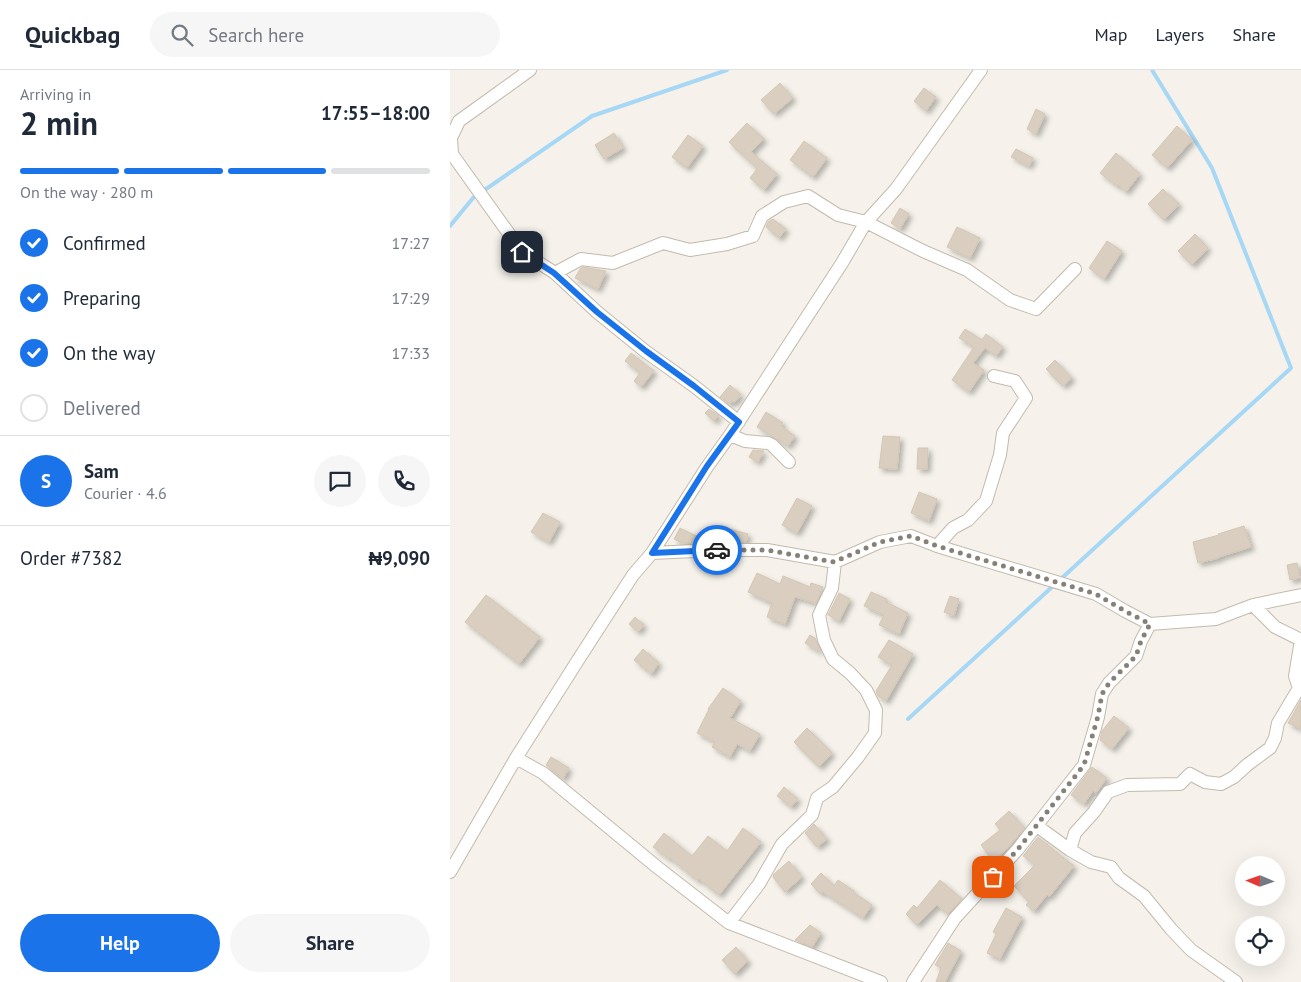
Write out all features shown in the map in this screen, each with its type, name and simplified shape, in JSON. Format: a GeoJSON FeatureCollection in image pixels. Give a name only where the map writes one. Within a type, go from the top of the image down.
{"type":"FeatureCollection","features":[{"type":"Feature","properties":{"kind":"street"},"geometry":{"type":"LineString","coordinates":[[530,70],[459,121],[451,138],[451,154],[522,252],[554,273],[597,312],[739,422]]}},
{"type":"Feature","properties":{"kind":"street"},"geometry":{"type":"LineString","coordinates":[[450,872],[516,758],[580,657],[633,575],[652,553],[707,466],[739,422],[842,263],[866,222],[896,190],[981,70]]}},
{"type":"Feature","properties":{"kind":"street"},"geometry":{"type":"LineString","coordinates":[[554,273],[581,259],[614,263],[663,243],[690,250],[727,244],[753,236],[762,216],[784,202],[808,196],[838,215],[866,222],[967,270],[1010,300],[1036,309],[1075,269]]}},
{"type":"Feature","properties":{"kind":"street"},"geometry":{"type":"LineString","coordinates":[[937,546],[953,528],[968,520],[986,501],[1000,455],[1002,433],[1026,398],[1015,381],[994,376]]}},
{"type":"Feature","properties":{"kind":"street"},"geometry":{"type":"LineString","coordinates":[[730,435],[745,442],[768,443],[789,462]]}},
{"type":"Feature","properties":{"kind":"street"},"geometry":{"type":"LineString","coordinates":[[652,553],[767,550],[834,562],[880,542],[911,536],[937,546],[1096,594],[1150,624],[1216,618],[1253,606],[1301,596]]}},
{"type":"Feature","properties":{"kind":"street"},"geometry":{"type":"LineString","coordinates":[[729,923],[760,884],[782,844],[812,815],[817,798],[833,787],[875,733],[876,710],[866,690],[833,659],[824,640],[819,616],[832,588],[834,562]]}},
{"type":"Feature","properties":{"kind":"street"},"geometry":{"type":"LineString","coordinates":[[1070,850],[1075,833],[1094,812],[1108,792],[1127,785],[1180,784],[1190,774],[1205,782],[1221,784],[1234,777],[1270,748],[1275,738],[1278,723],[1299,688],[1295,676],[1301,640],[1275,627],[1253,606]]}},
{"type":"Feature","properties":{"kind":"street"},"geometry":{"type":"LineString","coordinates":[[913,982],[955,918],[1018,849],[1084,765],[1098,716],[1102,694],[1109,683],[1136,656],[1150,624]]}},
{"type":"Feature","properties":{"kind":"street"},"geometry":{"type":"LineString","coordinates":[[516,758],[543,773],[657,867],[729,923],[881,982]]}},
{"type":"Feature","properties":{"kind":"street"},"geometry":{"type":"LineString","coordinates":[[1037,826],[1070,850],[1091,862],[1111,867],[1119,878],[1144,896],[1191,950],[1236,982]]}},
{"type":"Feature","properties":{"kind":"building"},"geometry":{"type":"Polygon","coordinates":[[[780,83],[793,98],[774,114],[761,100],[780,83]]]}},
{"type":"Feature","properties":{"kind":"building"},"geometry":{"type":"Polygon","coordinates":[[[924,88],[936,97],[926,111],[914,101],[924,88]]]}},
{"type":"Feature","properties":{"kind":"building"},"geometry":{"type":"Polygon","coordinates":[[[1036,109],[1045,114],[1036,134],[1027,129],[1036,109]]]}},
{"type":"Feature","properties":{"kind":"building"},"geometry":{"type":"Polygon","coordinates":[[[747,123],[764,139],[751,152],[777,174],[764,190],[750,178],[757,169],[729,142],[747,123]]]}},
{"type":"Feature","properties":{"kind":"building"},"geometry":{"type":"Polygon","coordinates":[[[1177,126],[1192,140],[1167,168],[1152,155],[1177,126]]]}},
{"type":"Feature","properties":{"kind":"building"},"geometry":{"type":"Polygon","coordinates":[[[614,133],[623,148],[604,159],[595,145],[614,133]]]}},
{"type":"Feature","properties":{"kind":"building"},"geometry":{"type":"Polygon","coordinates":[[[688,135],[703,146],[687,168],[672,157],[688,135]]]}},
{"type":"Feature","properties":{"kind":"building"},"geometry":{"type":"Polygon","coordinates":[[[804,141],[827,158],[813,177],[790,160],[804,141]]]}},
{"type":"Feature","properties":{"kind":"building"},"geometry":{"type":"Polygon","coordinates":[[[1016,149],[1033,158],[1029,166],[1011,157],[1016,149]]]}},
{"type":"Feature","properties":{"kind":"building"},"geometry":{"type":"Polygon","coordinates":[[[1116,153],[1140,174],[1126,192],[1100,173],[1116,153]]]}},
{"type":"Feature","properties":{"kind":"building"},"geometry":{"type":"Polygon","coordinates":[[[1163,189],[1179,204],[1164,220],[1148,204],[1163,189]]]}},
{"type":"Feature","properties":{"kind":"building"},"geometry":{"type":"Polygon","coordinates":[[[900,208],[909,214],[900,229],[891,223],[900,208]]]}},
{"type":"Feature","properties":{"kind":"building"},"geometry":{"type":"Polygon","coordinates":[[[773,219],[786,229],[779,238],[766,227],[768,222],[773,219]]]}},
{"type":"Feature","properties":{"kind":"building"},"geometry":{"type":"Polygon","coordinates":[[[957,227],[980,238],[970,258],[947,247],[957,227]]]}},
{"type":"Feature","properties":{"kind":"building"},"geometry":{"type":"Polygon","coordinates":[[[1195,234],[1208,248],[1192,265],[1178,251],[1195,234]]]}},
{"type":"Feature","properties":{"kind":"building"},"geometry":{"type":"Polygon","coordinates":[[[1107,241],[1122,251],[1104,279],[1089,268],[1107,241]]]}},
{"type":"Feature","properties":{"kind":"building"},"geometry":{"type":"Polygon","coordinates":[[[583,267],[606,271],[598,289],[575,278],[583,267]]]}},
{"type":"Feature","properties":{"kind":"building"},"geometry":{"type":"Polygon","coordinates":[[[965,329],[982,340],[986,334],[1003,347],[996,356],[985,348],[973,363],[984,370],[969,392],[952,380],[974,347],[959,338],[965,329]]]}},
{"type":"Feature","properties":{"kind":"building"},"geometry":{"type":"Polygon","coordinates":[[[631,353],[654,371],[641,387],[634,381],[640,373],[625,361],[631,353]]]}},
{"type":"Feature","properties":{"kind":"building"},"geometry":{"type":"Polygon","coordinates":[[[1055,360],[1072,378],[1063,386],[1046,369],[1055,360]]]}},
{"type":"Feature","properties":{"kind":"building"},"geometry":{"type":"Polygon","coordinates":[[[730,385],[741,395],[734,403],[732,401],[730,404],[720,397],[730,385]]]}},
{"type":"Feature","properties":{"kind":"building"},"geometry":{"type":"Polygon","coordinates":[[[709,409],[719,416],[714,421],[705,413],[709,409]]]}},
{"type":"Feature","properties":{"kind":"building"},"geometry":{"type":"Polygon","coordinates":[[[766,412],[783,423],[781,426],[795,436],[788,446],[757,427],[766,412]]]}},
{"type":"Feature","properties":{"kind":"building"},"geometry":{"type":"Polygon","coordinates":[[[883,436],[900,437],[897,469],[879,468],[883,436]]]}},
{"type":"Feature","properties":{"kind":"building"},"geometry":{"type":"Polygon","coordinates":[[[918,448],[928,448],[927,469],[917,469],[918,448]]]}},
{"type":"Feature","properties":{"kind":"building"},"geometry":{"type":"Polygon","coordinates":[[[753,450],[764,451],[758,462],[749,457],[753,450]]]}},
{"type":"Feature","properties":{"kind":"building"},"geometry":{"type":"Polygon","coordinates":[[[919,492],[937,499],[929,521],[911,513],[919,492]]]}},
{"type":"Feature","properties":{"kind":"building"},"geometry":{"type":"Polygon","coordinates":[[[797,498],[812,506],[797,533],[782,525],[797,498]]]}},
{"type":"Feature","properties":{"kind":"building"},"geometry":{"type":"Polygon","coordinates":[[[543,513],[560,522],[549,542],[531,532],[543,513]]]}},
{"type":"Feature","properties":{"kind":"building"},"geometry":{"type":"Polygon","coordinates":[[[1244,526],[1251,547],[1198,563],[1193,542],[1244,526]]]}},
{"type":"Feature","properties":{"kind":"building"},"geometry":{"type":"Polygon","coordinates":[[[722,527],[748,534],[746,542],[732,542],[719,538],[722,527]]]}},
{"type":"Feature","properties":{"kind":"building"},"geometry":{"type":"Polygon","coordinates":[[[680,528],[700,538],[698,543],[682,543],[674,539],[680,528]]]}},
{"type":"Feature","properties":{"kind":"building"},"geometry":{"type":"Polygon","coordinates":[[[1297,563],[1300,578],[1290,580],[1287,565],[1297,563]]]}},
{"type":"Feature","properties":{"kind":"building"},"geometry":{"type":"Polygon","coordinates":[[[757,573],[780,584],[783,576],[810,587],[811,583],[823,587],[816,603],[795,597],[785,624],[767,617],[772,603],[748,592],[757,573]]]}},
{"type":"Feature","properties":{"kind":"building"},"geometry":{"type":"Polygon","coordinates":[[[871,592],[887,599],[886,602],[908,613],[899,634],[879,625],[884,615],[864,606],[871,592]]]}},
{"type":"Feature","properties":{"kind":"building"},"geometry":{"type":"Polygon","coordinates":[[[839,593],[850,599],[839,621],[828,615],[839,593]]]}},
{"type":"Feature","properties":{"kind":"building"},"geometry":{"type":"Polygon","coordinates":[[[486,595],[540,637],[519,664],[465,622],[486,595]]]}},
{"type":"Feature","properties":{"kind":"building"},"geometry":{"type":"Polygon","coordinates":[[[950,596],[959,599],[954,616],[944,612],[950,596]]]}},
{"type":"Feature","properties":{"kind":"building"},"geometry":{"type":"Polygon","coordinates":[[[635,617],[644,625],[638,632],[629,624],[635,617]]]}},
{"type":"Feature","properties":{"kind":"building"},"geometry":{"type":"Polygon","coordinates":[[[810,635],[815,638],[820,652],[805,643],[810,635]]]}},
{"type":"Feature","properties":{"kind":"building"},"geometry":{"type":"Polygon","coordinates":[[[889,640],[913,654],[886,701],[878,696],[876,691],[892,665],[878,657],[889,640]]]}},
{"type":"Feature","properties":{"kind":"building"},"geometry":{"type":"Polygon","coordinates":[[[643,649],[659,663],[651,674],[634,660],[643,649]]]}},
{"type":"Feature","properties":{"kind":"building"},"geometry":{"type":"Polygon","coordinates":[[[723,688],[741,701],[730,718],[760,734],[750,751],[737,744],[730,757],[712,747],[715,742],[697,733],[708,709],[723,688]]]}},
{"type":"Feature","properties":{"kind":"building"},"geometry":{"type":"Polygon","coordinates":[[[1301,700],[1301,729],[1288,723],[1301,700]]]}},
{"type":"Feature","properties":{"kind":"building"},"geometry":{"type":"Polygon","coordinates":[[[1114,716],[1129,728],[1112,749],[1100,740],[1102,731],[1114,716]]]}},
{"type":"Feature","properties":{"kind":"building"},"geometry":{"type":"Polygon","coordinates":[[[807,728],[832,753],[819,767],[794,742],[807,728]]]}},
{"type":"Feature","properties":{"kind":"building"},"geometry":{"type":"Polygon","coordinates":[[[551,757],[569,768],[563,779],[546,765],[551,757]]]}},
{"type":"Feature","properties":{"kind":"building"},"geometry":{"type":"Polygon","coordinates":[[[1092,767],[1107,778],[1096,793],[1093,791],[1084,804],[1071,795],[1092,767]]]}},
{"type":"Feature","properties":{"kind":"building"},"geometry":{"type":"Polygon","coordinates":[[[784,787],[798,799],[791,807],[777,796],[784,787]]]}},
{"type":"Feature","properties":{"kind":"building"},"geometry":{"type":"Polygon","coordinates":[[[1009,811],[1025,828],[1005,851],[993,861],[981,845],[1000,830],[995,824],[1009,811]]]}},
{"type":"Feature","properties":{"kind":"building"},"geometry":{"type":"Polygon","coordinates":[[[814,824],[827,839],[817,847],[805,833],[814,824]]]}},
{"type":"Feature","properties":{"kind":"building"},"geometry":{"type":"Polygon","coordinates":[[[743,828],[761,842],[719,895],[653,847],[664,833],[692,856],[708,836],[727,851],[743,828]]]}},
{"type":"Feature","properties":{"kind":"building"},"geometry":{"type":"Polygon","coordinates":[[[1038,837],[1074,866],[1049,897],[1047,895],[1034,911],[1026,905],[1029,902],[1014,886],[1035,865],[1023,856],[1038,837]]]}},
{"type":"Feature","properties":{"kind":"building"},"geometry":{"type":"Polygon","coordinates":[[[789,861],[802,877],[785,892],[773,877],[789,861]]]}},
{"type":"Feature","properties":{"kind":"building"},"geometry":{"type":"Polygon","coordinates":[[[821,873],[834,886],[838,880],[872,905],[863,918],[823,892],[821,894],[811,884],[821,873]]]}},
{"type":"Feature","properties":{"kind":"building"},"geometry":{"type":"Polygon","coordinates":[[[940,880],[962,899],[948,914],[937,905],[917,925],[906,914],[914,905],[917,908],[940,880]]]}},
{"type":"Feature","properties":{"kind":"building"},"geometry":{"type":"Polygon","coordinates":[[[1006,908],[1022,917],[1000,959],[987,953],[996,934],[993,932],[1006,908]]]}},
{"type":"Feature","properties":{"kind":"building"},"geometry":{"type":"Polygon","coordinates":[[[810,925],[821,933],[812,947],[795,940],[810,925]]]}},
{"type":"Feature","properties":{"kind":"building"},"geometry":{"type":"Polygon","coordinates":[[[948,943],[961,951],[945,982],[936,982],[941,968],[935,965],[948,943]]]}},
{"type":"Feature","properties":{"kind":"building"},"geometry":{"type":"Polygon","coordinates":[[[736,947],[748,961],[735,974],[722,960],[736,947]]]}},
{"type":"Feature","properties":{"kind":"waterway"},"geometry":{"type":"LineString","coordinates":[[450,226],[473,198],[592,116],[727,70]]}},
{"type":"Feature","properties":{"kind":"waterway"},"geometry":{"type":"LineString","coordinates":[[908,719],[1291,368],[1212,168],[1152,70]]}},
{"type":"Feature","properties":{"kind":"way so far"},"geometry":{"type":"LineString","coordinates":[[717,550],[767,550],[834,562],[880,542],[911,536],[937,546],[1096,594],[1150,624],[1136,656],[1109,683],[1102,694],[1091,745],[1084,765],[1018,849],[993,877]]}},
{"type":"Feature","properties":{"kind":"route"},"geometry":{"type":"LineString","coordinates":[[522,252],[554,273],[597,312],[739,422],[707,466],[652,553],[717,550]]}}]}
